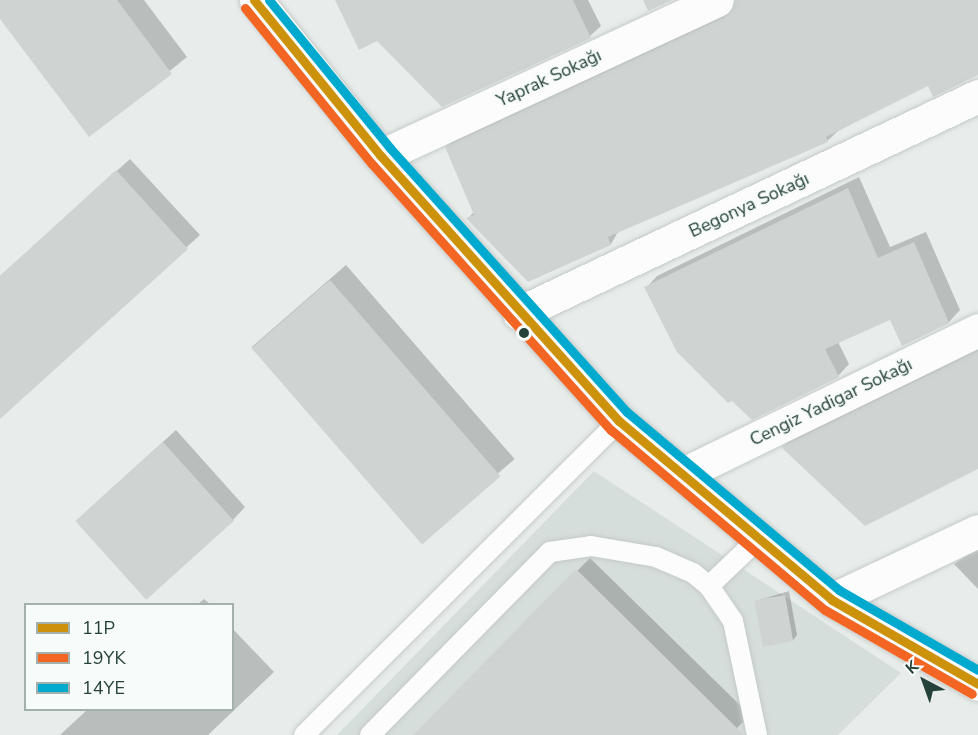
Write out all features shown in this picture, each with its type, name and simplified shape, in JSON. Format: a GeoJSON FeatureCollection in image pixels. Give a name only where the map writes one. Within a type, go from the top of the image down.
{"type":"FeatureCollection","features":[{"type":"Feature","properties":{"kind":"street","name":"Yaprak Sokağı"},"geometry":{"type":"LineString","coordinates":[[381,156],[717,0]]}},
{"type":"Feature","properties":{"kind":"street"},"geometry":{"type":"LineString","coordinates":[[259,1],[381,156],[519,313],[619,421],[832,600],[978,684]]}},
{"type":"Feature","properties":{"kind":"street","name":"Begonya Sokağı"},"geometry":{"type":"LineString","coordinates":[[519,313],[978,96]]}},
{"type":"Feature","properties":{"kind":"street","name":"Cengiz Yadigar Sokağı"},"geometry":{"type":"LineString","coordinates":[[683,474],[978,330]]}},
{"type":"Feature","properties":{"kind":"street"},"geometry":{"type":"LineString","coordinates":[[832,600],[978,531]]}},
{"type":"Feature","properties":{"kind":"lane"},"geometry":{"type":"LineString","coordinates":[[304,735],[619,421]]}},
{"type":"Feature","properties":{"kind":"lane"},"geometry":{"type":"LineString","coordinates":[[709,586],[759,538]]}},
{"type":"Feature","properties":{"kind":"lane"},"geometry":{"type":"LineString","coordinates":[[370,735],[550,552],[591,546],[635,550],[675,563],[709,586],[734,621],[757,735]]}},
{"type":"Feature","properties":{"kind":"shaded area"},"geometry":{"type":"Polygon","coordinates":[[[594,471],[901,673],[838,735],[337,735],[594,471]]]}},
{"type":"Feature","properties":{"kind":"building"},"geometry":{"type":"Polygon","coordinates":[[[0,0],[117,0],[172,74],[89,137],[0,19],[0,0]]]}},
{"type":"Feature","properties":{"kind":"building"},"geometry":{"type":"Polygon","coordinates":[[[335,0],[573,0],[591,38],[442,107],[377,41],[359,50],[335,0]]]}},
{"type":"Feature","properties":{"kind":"building"},"geometry":{"type":"Polygon","coordinates":[[[643,0],[672,0],[648,11],[643,0]]]}},
{"type":"Feature","properties":{"kind":"building"},"geometry":{"type":"Polygon","coordinates":[[[735,0],[978,0],[978,75],[933,97],[928,86],[826,137],[828,142],[608,237],[611,245],[528,282],[466,218],[474,215],[445,147],[725,17],[735,0]]]}},
{"type":"Feature","properties":{"kind":"building"},"geometry":{"type":"Polygon","coordinates":[[[116,170],[188,249],[0,419],[0,276],[116,170]]]}},
{"type":"Feature","properties":{"kind":"building"},"geometry":{"type":"Polygon","coordinates":[[[848,188],[878,258],[914,242],[949,323],[902,346],[890,320],[825,349],[839,377],[752,420],[732,401],[728,403],[677,352],[644,287],[848,188]]]}},
{"type":"Feature","properties":{"kind":"building"},"geometry":{"type":"Polygon","coordinates":[[[330,280],[501,476],[422,544],[252,348],[330,280]]]}},
{"type":"Feature","properties":{"kind":"building"},"geometry":{"type":"Polygon","coordinates":[[[978,351],[978,469],[865,526],[781,447],[978,351]]]}},
{"type":"Feature","properties":{"kind":"building"},"geometry":{"type":"Polygon","coordinates":[[[163,442],[234,521],[146,600],[75,521],[163,442]]]}},
{"type":"Feature","properties":{"kind":"building"},"geometry":{"type":"Polygon","coordinates":[[[576,569],[744,735],[413,735],[576,569]]]}},
{"type":"Feature","properties":{"kind":"building"},"geometry":{"type":"Polygon","coordinates":[[[785,595],[793,641],[763,647],[754,600],[785,595]]]}},
{"type":"Feature","properties":{"kind":"transit line","name":"11P"},"geometry":{"type":"LineString","coordinates":[[254,0],[381,156],[619,421],[832,600],[978,684]]}},
{"type":"Feature","properties":{"kind":"transit line","name":"14YE"},"geometry":{"type":"LineString","coordinates":[[269,0],[390,148],[627,412],[839,590],[978,670]]}},
{"type":"Feature","properties":{"kind":"transit line","name":"19YK"},"geometry":{"type":"LineString","coordinates":[[245,8],[372,164],[611,430],[825,610],[972,694]]}}]}
